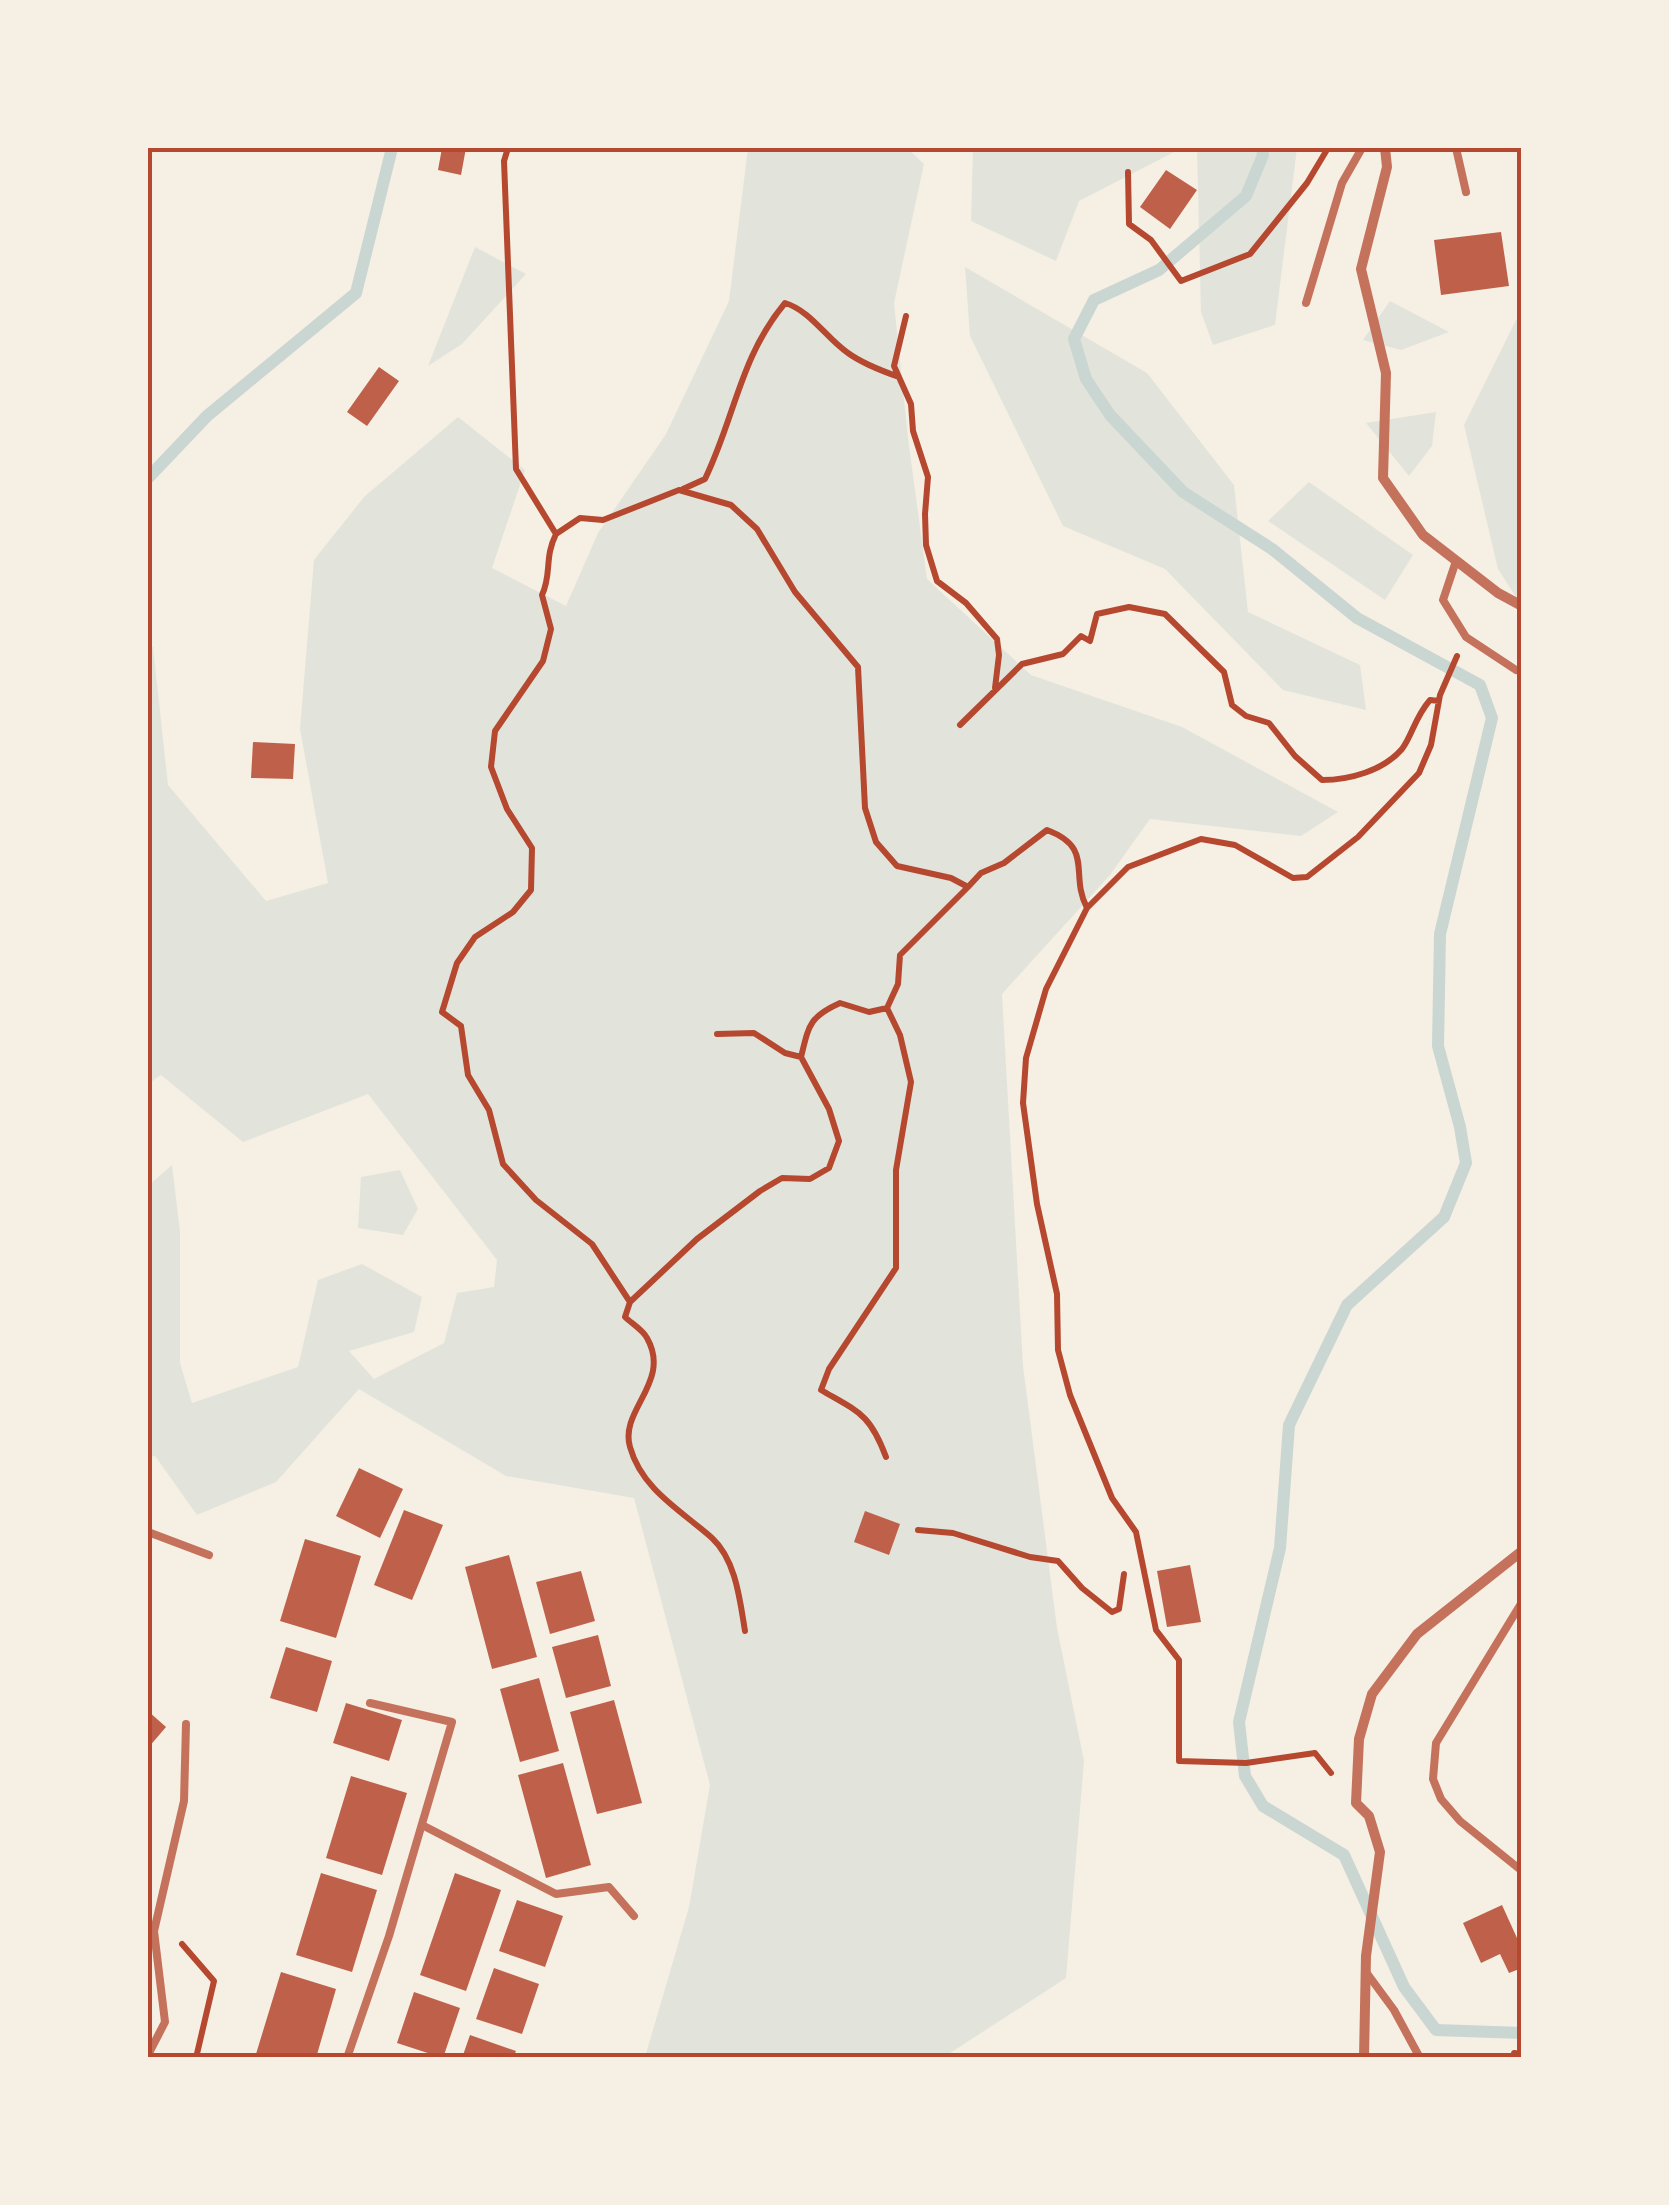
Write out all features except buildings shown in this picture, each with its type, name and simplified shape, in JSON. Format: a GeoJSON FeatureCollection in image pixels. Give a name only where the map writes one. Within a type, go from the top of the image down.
{"type":"FeatureCollection","features":[{"type":"Feature","properties":{"kind":"street"},"geometry":{"type":"LineString","coordinates":[[1385,148],[1388,167],[1361,269],[1386,373],[1383,478],[1423,535],[1522,606]]}},
{"type":"Feature","properties":{"kind":"street"},"geometry":{"type":"LineString","coordinates":[[1364,2058],[1366,1956],[1380,1852],[1369,1816],[1356,1802],[1360,1739],[1372,1694],[1417,1634],[1522,1551]]}},
{"type":"Feature","properties":{"kind":"lane"},"geometry":{"type":"LineString","coordinates":[[1306,304],[1342,182],[1362,148]]}},
{"type":"Feature","properties":{"kind":"lane"},"geometry":{"type":"LineString","coordinates":[[1456,148],[1466,192]]}},
{"type":"Feature","properties":{"kind":"lane"},"geometry":{"type":"LineString","coordinates":[[1456,561],[1443,600],[1466,637],[1516,670]]}},
{"type":"Feature","properties":{"kind":"lane"},"geometry":{"type":"LineString","coordinates":[[148,1532],[210,1555]]}},
{"type":"Feature","properties":{"kind":"lane"},"geometry":{"type":"LineString","coordinates":[[1522,1602],[1436,1742],[1433,1779],[1441,1799],[1460,1821],[1522,1870]]}},
{"type":"Feature","properties":{"kind":"lane"},"geometry":{"type":"LineString","coordinates":[[346,2058],[388,1936],[452,1722],[370,1704]]}},
{"type":"Feature","properties":{"kind":"lane"},"geometry":{"type":"LineString","coordinates":[[148,2055],[164,2022],[151,1930],[184,1802],[186,1724]]}},
{"type":"Feature","properties":{"kind":"lane"},"geometry":{"type":"LineString","coordinates":[[422,1825],[556,1894],[609,1887],[634,1916]]}},
{"type":"Feature","properties":{"kind":"lane"},"geometry":{"type":"LineString","coordinates":[[1366,1972],[1394,2010],[1420,2058]]}},
{"type":"Feature","properties":{"kind":"path"},"geometry":{"type":"LineString","coordinates":[[508,148],[504,160],[516,470],[556,534]]}},
{"type":"Feature","properties":{"kind":"path"},"geometry":{"type":"LineString","coordinates":[[1128,172],[1130,224],[1151,240],[1181,281],[1250,254],[1306,183],[1328,148]]}},
{"type":"Feature","properties":{"kind":"path"},"geometry":{"type":"LineString","coordinates":[[630,1302],[592,1244],[536,1200],[502,1164],[489,1110],[468,1075],[460,1026],[442,1012],[458,963],[474,937],[513,912],[531,890],[532,848],[507,809],[491,767],[496,731],[543,660],[551,628],[542,596],[548,582],[546,554],[556,534],[580,518],[603,520],[705,478],[731,416],[751,352],[785,303],[798,307],[849,354],[880,371],[901,377]]}},
{"type":"Feature","properties":{"kind":"path"},"geometry":{"type":"LineString","coordinates":[[906,316],[894,366],[910,404],[913,431],[928,477],[926,545],[938,581],[966,603],[996,639],[1000,655],[995,689]]}},
{"type":"Feature","properties":{"kind":"path"},"geometry":{"type":"LineString","coordinates":[[679,490],[731,505],[757,529],[795,592],[858,668],[865,808],[876,842],[897,866],[951,878],[968,887]]}},
{"type":"Feature","properties":{"kind":"path"},"geometry":{"type":"LineString","coordinates":[[960,726],[1022,664],[1063,654],[1081,636],[1090,641],[1097,614],[1129,607],[1165,614],[1224,672],[1232,704],[1246,716],[1269,724],[1295,756],[1322,780],[1346,780],[1382,764],[1402,748],[1416,716],[1430,700],[1440,698]]}},
{"type":"Feature","properties":{"kind":"path"},"geometry":{"type":"LineString","coordinates":[[1316,1754],[1246,1763],[1178,1761],[1179,1660],[1156,1630],[1136,1532],[1112,1498],[1070,1395],[1058,1350],[1057,1294],[1037,1204],[1023,1104],[1026,1058],[1046,990],[1087,908],[1128,868],[1201,839],[1234,846],[1292,878],[1307,877],[1358,837],[1419,774],[1431,745],[1440,698],[1466,637]]}},
{"type":"Feature","properties":{"kind":"path"},"geometry":{"type":"LineString","coordinates":[[886,1008],[898,984],[900,955],[980,873],[1004,864],[1047,830],[1067,837],[1080,858],[1080,894],[1087,908]]}},
{"type":"Feature","properties":{"kind":"path"},"geometry":{"type":"LineString","coordinates":[[745,1631],[730,1565],[714,1539],[665,1501],[645,1476],[629,1446],[631,1421],[654,1369],[647,1338],[624,1317],[630,1302],[696,1238],[760,1191],[782,1178],[810,1178],[830,1168],[838,1141],[828,1109],[801,1057],[808,1029],[817,1013],[840,1003],[869,1012],[886,1008]]}},
{"type":"Feature","properties":{"kind":"path"},"geometry":{"type":"LineString","coordinates":[[886,1008],[900,1035],[911,1082],[896,1170],[896,1268],[829,1369],[821,1390],[854,1409],[876,1428],[886,1457]]}},
{"type":"Feature","properties":{"kind":"path"},"geometry":{"type":"LineString","coordinates":[[717,1034],[754,1032],[785,1053],[801,1057]]}},
{"type":"Feature","properties":{"kind":"path"},"geometry":{"type":"LineString","coordinates":[[918,1530],[953,1534],[1030,1557],[1058,1561],[1082,1588],[1112,1612],[1119,1609],[1124,1574]]}},
{"type":"Feature","properties":{"kind":"path"},"geometry":{"type":"LineString","coordinates":[[178,1939],[214,1980],[196,2058]]}},
{"type":"Feature","properties":{"kind":"shaded area"},"geometry":{"type":"Polygon","coordinates":[[[748,148],[907,148],[924,164],[894,303],[927,579],[1031,675],[1182,727],[1338,812],[1301,836],[1150,819],[1110,875],[1002,994],[1023,1366],[1057,1628],[1084,1761],[1066,1978],[944,2057],[645,2057],[689,1907],[710,1785],[634,1498],[506,1476],[359,1389],[276,1482],[197,1515],[155,1456],[148,1457],[148,1186],[172,1165],[180,1232],[180,1363],[192,1403],[298,1367],[318,1280],[362,1264],[422,1297],[414,1332],[349,1351],[374,1379],[444,1343],[457,1293],[494,1287],[497,1260],[368,1094],[243,1142],[161,1075],[148,1084],[148,647],[153,647],[168,785],[266,901],[328,883],[300,729],[314,560],[364,497],[458,417],[525,470],[492,568],[566,606],[598,533],[666,434],[729,301],[748,148]]]}},
{"type":"Feature","properties":{"kind":"shaded area"},"geometry":{"type":"Polygon","coordinates":[[[973,148],[1182,148],[1079,201],[1056,261],[971,221],[973,148]]]}},
{"type":"Feature","properties":{"kind":"shaded area"},"geometry":{"type":"Polygon","coordinates":[[[1197,148],[1297,148],[1275,325],[1213,345],[1201,312],[1197,148]]]}},
{"type":"Feature","properties":{"kind":"shaded area"},"geometry":{"type":"Polygon","coordinates":[[[475,247],[526,274],[462,344],[428,366],[475,247]]]}},
{"type":"Feature","properties":{"kind":"shaded area"},"geometry":{"type":"Polygon","coordinates":[[[965,267],[1147,373],[1234,485],[1248,612],[1360,665],[1366,710],[1283,690],[1165,569],[1063,526],[970,336],[965,267]]]}},
{"type":"Feature","properties":{"kind":"shaded area"},"geometry":{"type":"Polygon","coordinates":[[[1390,301],[1449,332],[1401,350],[1363,340],[1390,301]]]}},
{"type":"Feature","properties":{"kind":"shaded area"},"geometry":{"type":"Polygon","coordinates":[[[1521,315],[1521,605],[1498,569],[1464,425],[1521,315]]]}},
{"type":"Feature","properties":{"kind":"shaded area"},"geometry":{"type":"Polygon","coordinates":[[[1436,412],[1432,446],[1409,476],[1366,423],[1436,412]]]}},
{"type":"Feature","properties":{"kind":"shaded area"},"geometry":{"type":"Polygon","coordinates":[[[1309,482],[1413,555],[1385,600],[1268,521],[1309,482]]]}},
{"type":"Feature","properties":{"kind":"shaded area"},"geometry":{"type":"Polygon","coordinates":[[[400,1170],[418,1209],[403,1235],[358,1228],[361,1177],[400,1170]]]}},
{"type":"Feature","properties":{"kind":"waterway"},"geometry":{"type":"LineString","coordinates":[[148,478],[207,416],[356,293],[392,148]]}},
{"type":"Feature","properties":{"kind":"waterway"},"geometry":{"type":"LineString","coordinates":[[1262,148],[1263,155],[1246,196],[1159,270],[1094,300],[1074,339],[1086,379],[1110,415],[1183,492],[1272,549],[1357,618],[1480,685],[1492,718],[1440,934],[1438,1046],[1466,1163],[1444,1217],[1347,1305],[1289,1425],[1280,1548],[1239,1722],[1245,1776],[1263,1806],[1344,1855],[1404,1987],[1436,2030],[1522,2033]]}}]}
